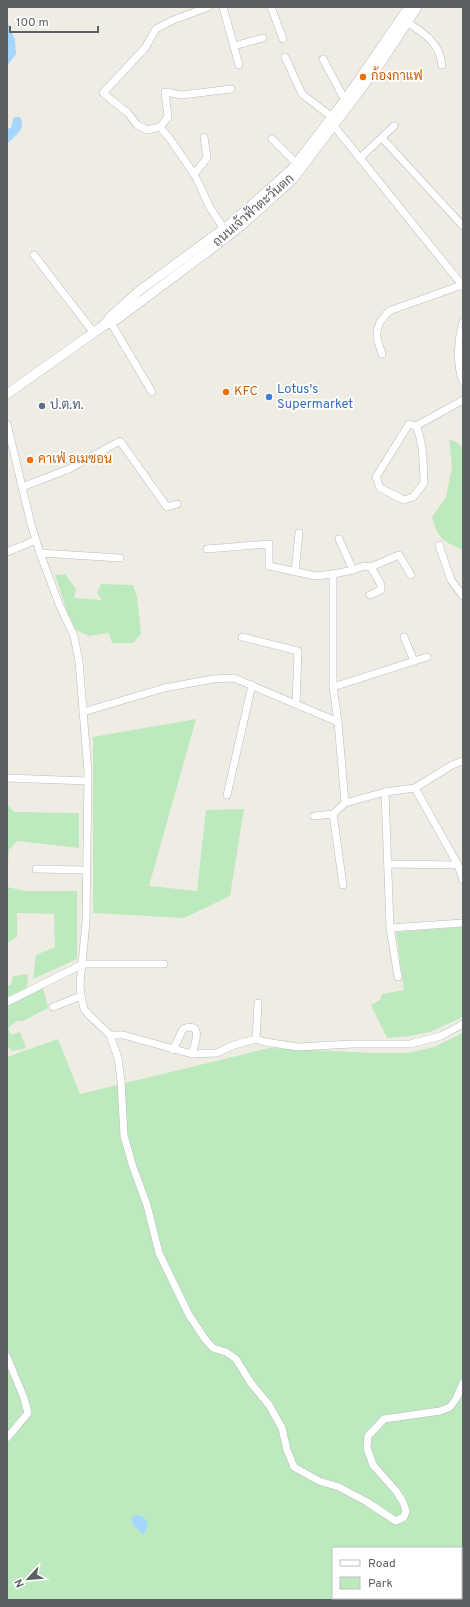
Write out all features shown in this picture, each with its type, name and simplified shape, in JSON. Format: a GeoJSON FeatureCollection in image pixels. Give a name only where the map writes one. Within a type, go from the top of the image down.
{"type":"FeatureCollection","features":[{"type":"Feature","properties":{"kind":"main road","name":"ถนนเจ้าฟ้าตะวันตก"},"geometry":{"type":"LineString","coordinates":[[7,394],[107,325],[244,224],[293,179],[409,7]]}},
{"type":"Feature","properties":{"kind":"main road","name":"ถนนเจ้าฟ้าตะวันตก"},"geometry":{"type":"LineString","coordinates":[[107,325],[112,315],[139,291],[224,229],[292,169],[382,61],[417,7]]}},
{"type":"Feature","properties":{"kind":"street"},"geometry":{"type":"LineString","coordinates":[[208,7],[171,21],[156,29],[145,48],[103,93],[128,113],[137,126],[147,130],[160,127],[168,117],[165,92],[182,95],[231,89]]}},
{"type":"Feature","properties":{"kind":"street"},"geometry":{"type":"LineString","coordinates":[[223,7],[239,65]]}},
{"type":"Feature","properties":{"kind":"street"},"geometry":{"type":"LineString","coordinates":[[272,7],[283,39]]}},
{"type":"Feature","properties":{"kind":"street"},"geometry":{"type":"LineString","coordinates":[[407,22],[429,38],[436,46],[440,54],[442,64]]}},
{"type":"Feature","properties":{"kind":"street"},"geometry":{"type":"LineString","coordinates":[[234,46],[263,38]]}},
{"type":"Feature","properties":{"kind":"street"},"geometry":{"type":"LineString","coordinates":[[285,58],[302,94],[333,121],[360,158],[463,285],[389,311],[380,322],[377,331],[377,338],[382,354]]}},
{"type":"Feature","properties":{"kind":"street"},"geometry":{"type":"LineString","coordinates":[[322,59],[345,100]]}},
{"type":"Feature","properties":{"kind":"street"},"geometry":{"type":"LineString","coordinates":[[360,158],[394,126]]}},
{"type":"Feature","properties":{"kind":"street"},"geometry":{"type":"LineString","coordinates":[[160,127],[194,174],[209,206],[224,229]]}},
{"type":"Feature","properties":{"kind":"street"},"geometry":{"type":"LineString","coordinates":[[194,174],[207,158],[204,137]]}},
{"type":"Feature","properties":{"kind":"street"},"geometry":{"type":"LineString","coordinates":[[382,138],[463,226]]}},
{"type":"Feature","properties":{"kind":"street"},"geometry":{"type":"LineString","coordinates":[[272,139],[296,163]]}},
{"type":"Feature","properties":{"kind":"street"},"geometry":{"type":"LineString","coordinates":[[34,255],[94,333]]}},
{"type":"Feature","properties":{"kind":"street"},"geometry":{"type":"LineString","coordinates":[[463,322],[460,331],[459,356],[460,374],[463,381]]}},
{"type":"Feature","properties":{"kind":"street"},"geometry":{"type":"LineString","coordinates":[[107,325],[152,392]]}},
{"type":"Feature","properties":{"kind":"street"},"geometry":{"type":"LineString","coordinates":[[416,426],[420,436],[424,483],[413,497],[404,500],[380,488],[376,477],[409,424],[416,426],[463,400]]}},
{"type":"Feature","properties":{"kind":"street"},"geometry":{"type":"LineString","coordinates":[[7,424],[36,540],[59,604],[74,636],[79,661],[88,781],[85,870],[86,922],[80,984],[81,996],[84,1009],[89,1016],[110,1035],[118,1058],[121,1081],[121,1111],[124,1136],[146,1205],[159,1253],[189,1315],[204,1339],[213,1348],[226,1352],[236,1360],[269,1405],[282,1428],[287,1450],[294,1466],[319,1481],[339,1487],[367,1502],[396,1521],[404,1517],[406,1511],[403,1502],[396,1491],[373,1465],[367,1448],[368,1436],[384,1419],[440,1411],[450,1407],[456,1399],[463,1383]]}},
{"type":"Feature","properties":{"kind":"street"},"geometry":{"type":"LineString","coordinates":[[22,487],[69,469],[120,441],[167,508],[177,504]]}},
{"type":"Feature","properties":{"kind":"street"},"geometry":{"type":"LineString","coordinates":[[295,571],[299,533]]}},
{"type":"Feature","properties":{"kind":"street"},"geometry":{"type":"LineString","coordinates":[[338,539],[353,570]]}},
{"type":"Feature","properties":{"kind":"street"},"geometry":{"type":"LineString","coordinates":[[7,552],[36,540]]}},
{"type":"Feature","properties":{"kind":"street"},"geometry":{"type":"LineString","coordinates":[[207,549],[269,544],[269,566],[316,576],[353,570],[364,566],[371,567],[399,555],[411,575]]}},
{"type":"Feature","properties":{"kind":"street"},"geometry":{"type":"LineString","coordinates":[[439,546],[451,580],[463,596]]}},
{"type":"Feature","properties":{"kind":"street"},"geometry":{"type":"LineString","coordinates":[[40,553],[120,558]]}},
{"type":"Feature","properties":{"kind":"street"},"geometry":{"type":"LineString","coordinates":[[370,595],[381,590],[381,585],[371,567]]}},
{"type":"Feature","properties":{"kind":"street"},"geometry":{"type":"LineString","coordinates":[[333,574],[333,688],[338,722],[345,803]]}},
{"type":"Feature","properties":{"kind":"street"},"geometry":{"type":"LineString","coordinates":[[242,637],[298,651],[296,704]]}},
{"type":"Feature","properties":{"kind":"street"},"geometry":{"type":"LineString","coordinates":[[404,637],[414,661]]}},
{"type":"Feature","properties":{"kind":"street"},"geometry":{"type":"LineString","coordinates":[[333,688],[427,657]]}},
{"type":"Feature","properties":{"kind":"street"},"geometry":{"type":"LineString","coordinates":[[83,712],[164,688],[213,679],[234,678],[338,722]]}},
{"type":"Feature","properties":{"kind":"street"},"geometry":{"type":"LineString","coordinates":[[227,795],[252,685]]}},
{"type":"Feature","properties":{"kind":"street"},"geometry":{"type":"LineString","coordinates":[[314,816],[333,814],[345,803],[385,792],[415,788],[452,765],[463,761]]}},
{"type":"Feature","properties":{"kind":"street"},"geometry":{"type":"LineString","coordinates":[[7,778],[88,781]]}},
{"type":"Feature","properties":{"kind":"street"},"geometry":{"type":"LineString","coordinates":[[415,788],[458,864],[463,880]]}},
{"type":"Feature","properties":{"kind":"street"},"geometry":{"type":"LineString","coordinates":[[385,792],[390,928],[398,977]]}},
{"type":"Feature","properties":{"kind":"street"},"geometry":{"type":"LineString","coordinates":[[333,814],[343,885]]}},
{"type":"Feature","properties":{"kind":"street"},"geometry":{"type":"LineString","coordinates":[[388,864],[458,864]]}},
{"type":"Feature","properties":{"kind":"street"},"geometry":{"type":"LineString","coordinates":[[36,869],[85,870]]}},
{"type":"Feature","properties":{"kind":"street"},"geometry":{"type":"LineString","coordinates":[[390,928],[463,923]]}},
{"type":"Feature","properties":{"kind":"street"},"geometry":{"type":"LineString","coordinates":[[7,1002],[83,964],[164,964]]}},
{"type":"Feature","properties":{"kind":"street"},"geometry":{"type":"LineString","coordinates":[[53,1007],[81,996]]}},
{"type":"Feature","properties":{"kind":"street"},"geometry":{"type":"LineString","coordinates":[[256,1039],[258,1003]]}},
{"type":"Feature","properties":{"kind":"street"},"geometry":{"type":"LineString","coordinates":[[110,1035],[123,1035],[192,1054],[217,1053],[234,1045],[256,1039],[265,1042],[298,1047],[352,1044],[410,1044],[441,1036],[463,1024]]}},
{"type":"Feature","properties":{"kind":"street"},"geometry":{"type":"LineString","coordinates":[[173,1050],[182,1029],[193,1027],[196,1030],[197,1035],[192,1054]]}},
{"type":"Feature","properties":{"kind":"street"},"geometry":{"type":"LineString","coordinates":[[7,1357],[24,1398],[28,1413],[7,1438]]}},
{"type":"Feature","properties":{"kind":"green space"},"geometry":{"type":"Polygon","coordinates":[[[449,439],[458,443],[463,449],[463,550],[445,541],[439,535],[432,517],[446,497],[452,467],[449,439]]]}},
{"type":"Feature","properties":{"kind":"green space"},"geometry":{"type":"Polygon","coordinates":[[[65,574],[76,589],[74,598],[102,600],[97,593],[101,584],[133,585],[137,597],[141,634],[133,643],[112,643],[109,633],[89,636],[76,630],[67,611],[55,575],[65,574]]]}},
{"type":"Feature","properties":{"kind":"green space"},"geometry":{"type":"Polygon","coordinates":[[[196,719],[149,886],[197,891],[206,810],[244,809],[230,896],[184,918],[93,913],[93,737],[196,719]]]}},
{"type":"Feature","properties":{"kind":"green space"},"geometry":{"type":"Polygon","coordinates":[[[7,804],[14,812],[79,813],[79,848],[17,841],[9,850],[7,877],[7,804]]]}},
{"type":"Feature","properties":{"kind":"green space"},"geometry":{"type":"Polygon","coordinates":[[[7,887],[26,891],[77,891],[77,959],[33,979],[36,955],[55,947],[54,914],[17,913],[17,937],[7,943],[7,887]]]}},
{"type":"Feature","properties":{"kind":"green space"},"geometry":{"type":"Polygon","coordinates":[[[463,927],[463,1016],[430,1032],[387,1038],[371,1005],[380,1000],[382,994],[404,990],[396,932],[463,927]]]}},
{"type":"Feature","properties":{"kind":"green space"},"geometry":{"type":"Polygon","coordinates":[[[28,974],[27,988],[7,997],[7,986],[11,985],[13,976],[28,974]]]}},
{"type":"Feature","properties":{"kind":"green space"},"geometry":{"type":"Polygon","coordinates":[[[43,987],[48,1008],[23,1021],[17,1021],[8,1028],[11,1035],[20,1032],[26,1048],[13,1051],[7,1046],[7,1006],[43,987]]]}},
{"type":"Feature","properties":{"kind":"green space"},"geometry":{"type":"Polygon","coordinates":[[[463,1032],[463,1600],[7,1600],[7,1057],[58,1039],[80,1094],[269,1048],[407,1053],[434,1047],[463,1032]]]}},
{"type":"Feature","properties":{"kind":"water"},"geometry":{"type":"Polygon","coordinates":[[[7,21],[15,40],[16,54],[7,66],[7,21]]]}},
{"type":"Feature","properties":{"kind":"water"},"geometry":{"type":"Polygon","coordinates":[[[15,117],[20,117],[22,121],[21,129],[7,144],[7,129],[11,128],[15,117]]]}},
{"type":"Feature","properties":{"kind":"water"},"geometry":{"type":"Polygon","coordinates":[[[138,1515],[146,1520],[148,1526],[144,1534],[141,1533],[132,1523],[131,1518],[138,1515]]]}},
{"type":"Feature","properties":{"kind":"place","name":"ก้องกาแฟ"},"geometry":{"type":"Point","coordinates":[363,77]}},
{"type":"Feature","properties":{"kind":"place","name":"KFC"},"geometry":{"type":"Point","coordinates":[226,392]}},
{"type":"Feature","properties":{"kind":"place","name":"Lotus's Supermarket"},"geometry":{"type":"Point","coordinates":[269,397]}},
{"type":"Feature","properties":{"kind":"place","name":"ป.ต.ท."},"geometry":{"type":"Point","coordinates":[42,406]}},
{"type":"Feature","properties":{"kind":"place","name":"คาเฟ่ อเมซอน"},"geometry":{"type":"Point","coordinates":[30,460]}}]}
